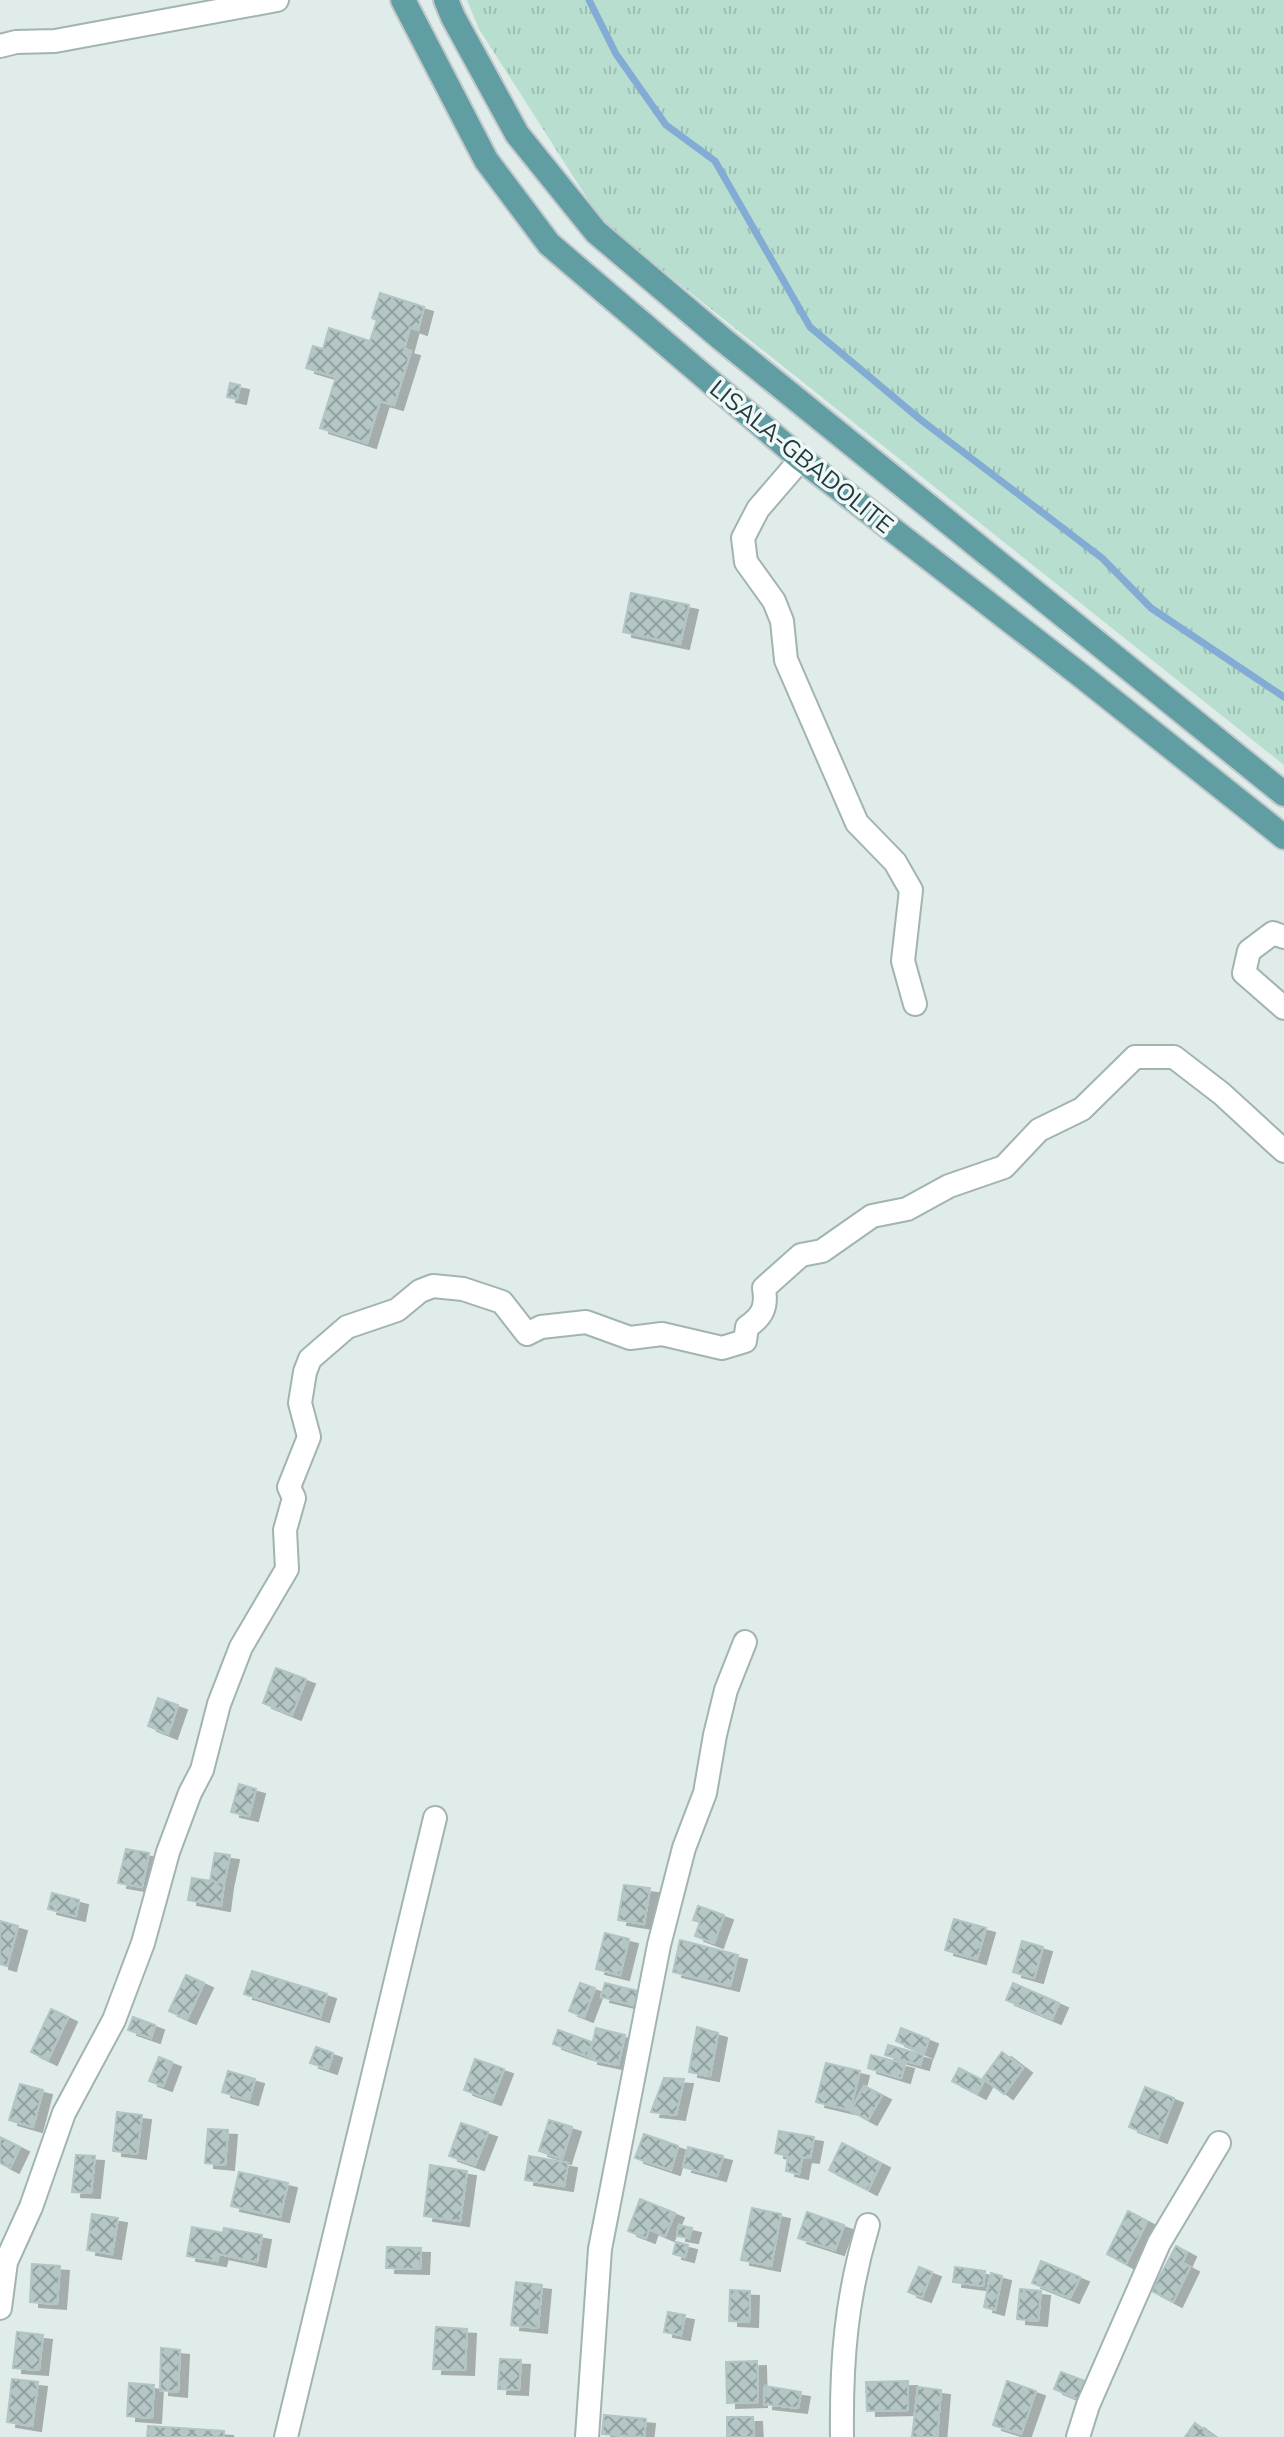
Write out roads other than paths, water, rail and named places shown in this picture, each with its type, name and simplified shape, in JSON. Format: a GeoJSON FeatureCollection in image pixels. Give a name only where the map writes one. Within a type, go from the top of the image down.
{"type":"FeatureCollection","features":[{"type":"Feature","properties":{"kind":"main road","name":"LISALA-GBADOLITE"},"geometry":{"type":"LineString","coordinates":[[403,0],[486,160],[549,244],[801,459],[1284,837]]}},
{"type":"Feature","properties":{"kind":"main road","name":"LISALA-GBADOLITE"},"geometry":{"type":"LineString","coordinates":[[446,0],[517,134],[596,232],[722,339],[1284,794]]}},
{"type":"Feature","properties":{"kind":"street"},"geometry":{"type":"LineString","coordinates":[[0,46],[16,42],[55,41],[277,0]]}},
{"type":"Feature","properties":{"kind":"street"},"geometry":{"type":"LineString","coordinates":[[801,459],[758,509],[743,538],[746,562],[774,601],[782,621],[786,660],[857,823],[895,862],[911,890],[903,961],[915,1004]]}},
{"type":"Feature","properties":{"kind":"street"},"geometry":{"type":"LineString","coordinates":[[1284,937],[1273,933],[1249,951],[1244,973],[1284,1008]]}},
{"type":"Feature","properties":{"kind":"street"},"geometry":{"type":"LineString","coordinates":[[0,2308],[6,2262],[31,2207],[64,2113],[114,2020],[143,1943],[168,1852],[202,1770],[224,1690],[241,1647],[287,1569],[285,1530],[294,1498],[289,1487],[309,1437],[300,1403],[310,1359],[347,1327],[397,1310],[420,1291],[433,1286],[463,1289],[502,1302],[527,1334],[541,1327],[586,1322],[630,1338],[662,1334],[722,1348],[745,1341],[747,1327],[761,1317],[766,1303],[764,1288],[801,1255],[822,1251],[872,1216],[907,1209],[949,1186],[1004,1167],[1039,1130],[1082,1109],[1135,1057],[1174,1057],[1222,1094],[1284,1151]]}},
{"type":"Feature","properties":{"kind":"street"},"geometry":{"type":"LineString","coordinates":[[587,2437],[600,2249],[656,1960],[684,1848],[705,1793],[726,1690],[745,1642]]}},
{"type":"Feature","properties":{"kind":"street"},"geometry":{"type":"LineString","coordinates":[[286,2437],[435,1818]]}},
{"type":"Feature","properties":{"kind":"street"},"geometry":{"type":"LineString","coordinates":[[1078,2437],[1088,2405],[1159,2243],[1219,2143]]}},
{"type":"Feature","properties":{"kind":"street"},"geometry":{"type":"LineString","coordinates":[[842,2437],[841,2376],[847,2319],[854,2271],[868,2225]]}},
{"type":"Feature","properties":{"kind":"waterway"},"geometry":{"type":"LineString","coordinates":[[589,0],[616,54],[666,125],[715,161],[810,327],[921,420],[1102,558],[1151,608],[1284,697]]}}]}
